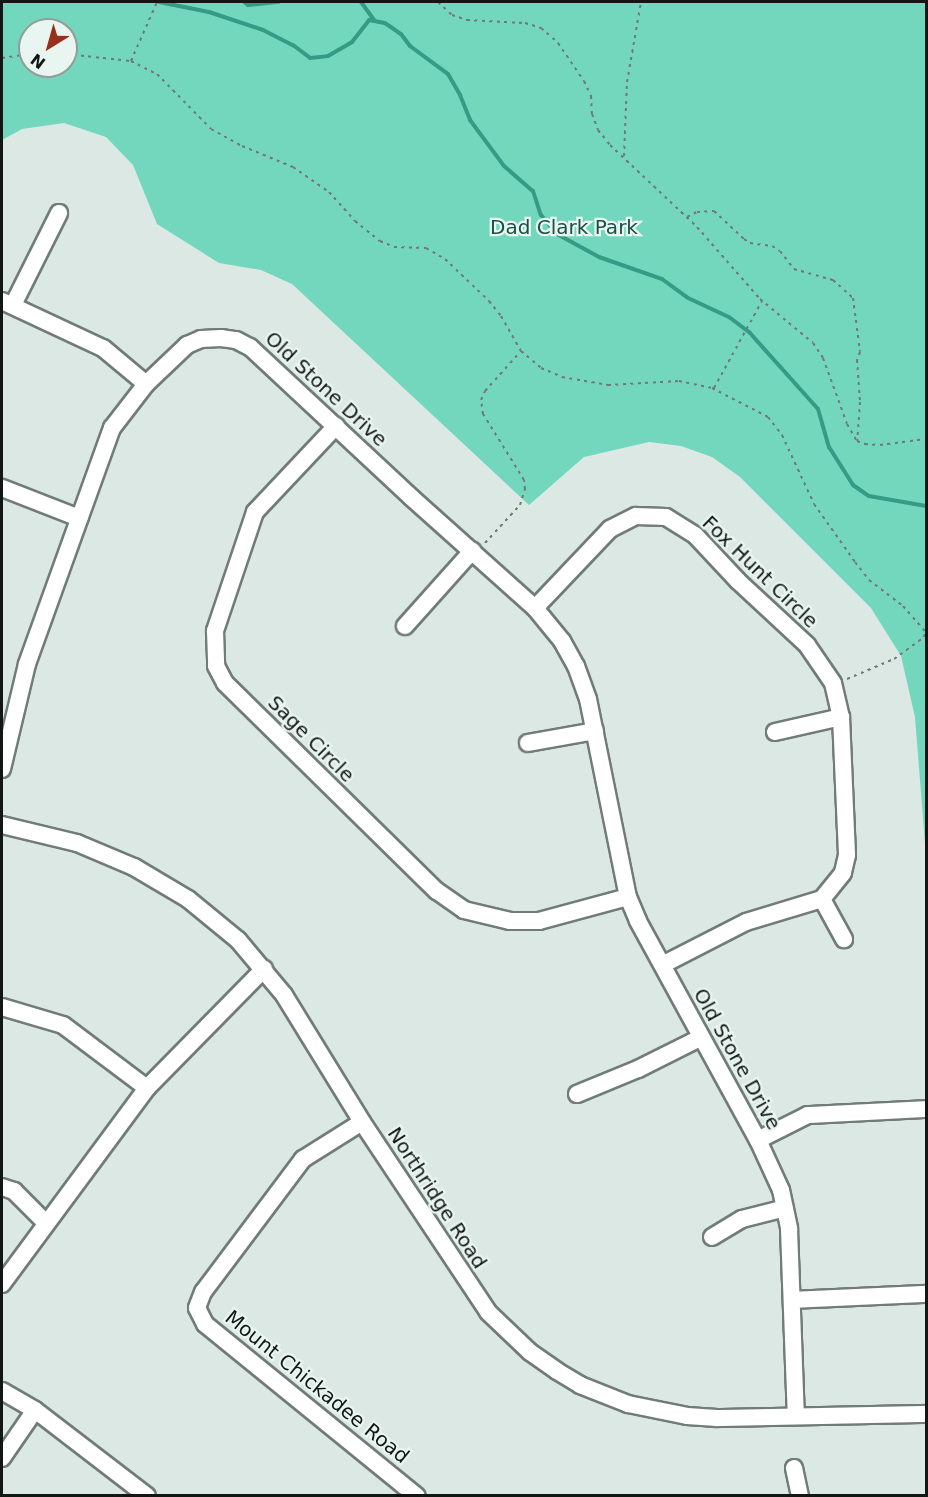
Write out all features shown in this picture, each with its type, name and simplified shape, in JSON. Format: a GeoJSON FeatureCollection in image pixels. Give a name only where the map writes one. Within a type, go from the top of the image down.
{"type":"FeatureCollection","features":[{"type":"Feature","properties":{"kind":"street"},"geometry":{"type":"LineString","coordinates":[[59,213],[7,303],[103,348],[146,384]]}},
{"type":"Feature","properties":{"kind":"street","name":"Old Stone Drive"},"geometry":{"type":"LineString","coordinates":[[2,769],[27,664],[112,428],[146,384],[187,345],[201,339],[236,340],[266,358],[336,426],[535,608],[562,641],[576,666],[588,699],[628,897],[700,1038],[758,1140],[781,1190],[789,1229],[796,1416]]}},
{"type":"Feature","properties":{"kind":"street","name":"Sage Circle"},"geometry":{"type":"LineString","coordinates":[[336,426],[255,512],[215,631],[216,666],[225,683],[437,891],[464,910],[510,921],[539,921],[628,897]]}},
{"type":"Feature","properties":{"kind":"street"},"geometry":{"type":"LineString","coordinates":[[2,488],[79,518]]}},
{"type":"Feature","properties":{"kind":"street","name":"Fox Hunt Circle"},"geometry":{"type":"LineString","coordinates":[[535,608],[610,529],[636,516],[666,517],[695,535],[738,581],[807,645],[832,682],[841,717],[847,855],[843,873],[822,899]]}},
{"type":"Feature","properties":{"kind":"street"},"geometry":{"type":"LineString","coordinates":[[405,626],[474,553]]}},
{"type":"Feature","properties":{"kind":"street"},"geometry":{"type":"LineString","coordinates":[[775,732],[841,717]]}},
{"type":"Feature","properties":{"kind":"street"},"geometry":{"type":"LineString","coordinates":[[528,744],[595,731]]}},
{"type":"Feature","properties":{"kind":"street","name":"Northridge Road"},"geometry":{"type":"LineString","coordinates":[[2,825],[77,843],[134,867],[188,898],[213,918],[264,969],[284,995],[362,1122],[488,1312],[530,1352],[557,1371],[580,1385],[628,1404],[687,1416],[717,1418],[927,1414]]}},
{"type":"Feature","properties":{"kind":"street"},"geometry":{"type":"LineString","coordinates":[[662,965],[746,922],[822,899],[844,939]]}},
{"type":"Feature","properties":{"kind":"street"},"geometry":{"type":"LineString","coordinates":[[2,1284],[147,1088],[264,969]]}},
{"type":"Feature","properties":{"kind":"street"},"geometry":{"type":"LineString","coordinates":[[2,1007],[63,1025],[147,1088]]}},
{"type":"Feature","properties":{"kind":"street"},"geometry":{"type":"LineString","coordinates":[[577,1094],[638,1069],[700,1038]]}},
{"type":"Feature","properties":{"kind":"street"},"geometry":{"type":"LineString","coordinates":[[758,1140],[808,1115],[927,1109]]}},
{"type":"Feature","properties":{"kind":"street","name":"Mount Chickadee Road"},"geometry":{"type":"LineString","coordinates":[[362,1122],[303,1159],[203,1292],[197,1308],[205,1324],[417,1496]]}},
{"type":"Feature","properties":{"kind":"street"},"geometry":{"type":"LineString","coordinates":[[2,1187],[14,1191],[46,1222]]}},
{"type":"Feature","properties":{"kind":"street"},"geometry":{"type":"LineString","coordinates":[[712,1237],[742,1219],[785,1208]]}},
{"type":"Feature","properties":{"kind":"street"},"geometry":{"type":"LineString","coordinates":[[793,1300],[927,1294]]}},
{"type":"Feature","properties":{"kind":"street"},"geometry":{"type":"LineString","coordinates":[[2,1391],[35,1410],[147,1496]]}},
{"type":"Feature","properties":{"kind":"street"},"geometry":{"type":"LineString","coordinates":[[2,1458],[35,1410]]}},
{"type":"Feature","properties":{"kind":"street"},"geometry":{"type":"LineString","coordinates":[[794,1468],[800,1496]]}},
{"type":"Feature","properties":{"kind":"path"},"geometry":{"type":"LineString","coordinates":[[130,61],[157,2]]}},
{"type":"Feature","properties":{"kind":"path"},"geometry":{"type":"LineString","coordinates":[[438,2],[452,15],[467,20],[525,23],[541,28],[558,43],[572,62],[591,96],[592,114],[598,130],[687,217],[762,301],[813,343],[823,358],[847,424],[857,441],[879,445],[927,439]]}},
{"type":"Feature","properties":{"kind":"path"},"geometry":{"type":"LineString","coordinates":[[624,157],[627,81],[641,2]]}},
{"type":"Feature","properties":{"kind":"path"},"geometry":{"type":"LineString","coordinates":[[78,55],[130,61],[157,74],[211,129],[242,146],[293,167],[329,192],[355,221],[380,241],[394,247],[426,248],[445,259],[501,316],[521,351],[541,368],[584,382],[619,385],[679,381],[714,388],[768,417],[782,435],[814,504],[868,580],[903,606],[926,632],[924,637],[894,658],[832,682]]}},
{"type":"Feature","properties":{"kind":"path"},"geometry":{"type":"LineString","coordinates":[[2,58],[18,56]]}},
{"type":"Feature","properties":{"kind":"path"},"geometry":{"type":"LineString","coordinates":[[687,217],[697,212],[714,211],[750,243],[772,246],[780,251],[794,269],[833,280],[853,298],[860,352],[857,360],[860,402],[857,441]]}},
{"type":"Feature","properties":{"kind":"path"},"geometry":{"type":"LineString","coordinates":[[714,388],[740,336],[762,301]]}},
{"type":"Feature","properties":{"kind":"path"},"geometry":{"type":"LineString","coordinates":[[474,553],[520,505],[525,489],[524,480],[483,414],[481,400],[485,391],[521,351]]}},
{"type":"Feature","properties":{"kind":"green space","name":"Dad Clark Park"},"geometry":{"type":"Polygon","coordinates":[[[2,2],[926,2],[926,856],[915,717],[901,656],[871,608],[740,477],[712,457],[681,446],[649,442],[584,457],[529,505],[292,284],[261,270],[219,263],[157,224],[133,165],[106,137],[64,123],[22,129],[2,140],[2,2]]]}},
{"type":"Feature","properties":{"kind":"waterway"},"geometry":{"type":"LineString","coordinates":[[159,2],[209,12],[263,30],[293,45],[310,58],[328,56],[352,42],[369,20],[385,23],[401,34],[410,46],[448,74],[470,120],[504,166],[533,191],[541,215],[557,234],[599,257],[662,279],[688,298],[729,317],[750,333],[818,409],[829,447],[853,485],[869,496],[926,506]]}},
{"type":"Feature","properties":{"kind":"waterway"},"geometry":{"type":"LineString","coordinates":[[244,2],[248,5],[279,2]]}},
{"type":"Feature","properties":{"kind":"waterway"},"geometry":{"type":"LineString","coordinates":[[361,2],[374,20]]}}]}
